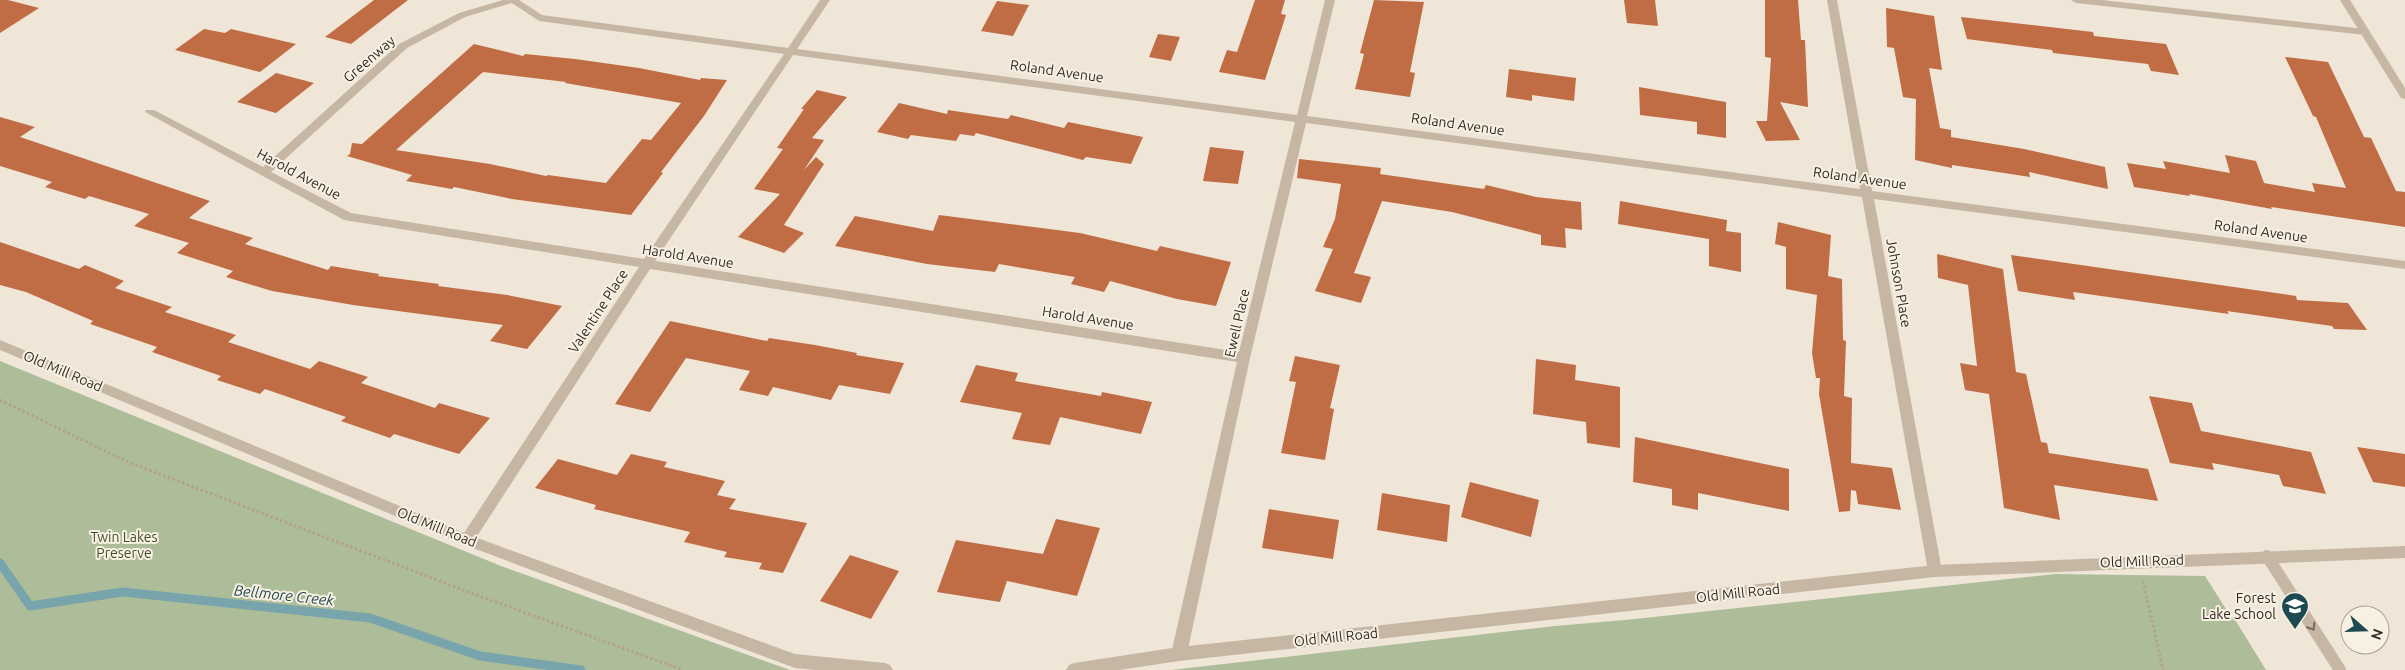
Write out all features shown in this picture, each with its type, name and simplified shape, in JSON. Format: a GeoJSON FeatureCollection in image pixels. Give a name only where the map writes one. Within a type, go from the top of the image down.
{"type":"FeatureCollection","features":[{"type":"Feature","properties":{"kind":"street","name":"Roland Avenue"},"geometry":{"type":"LineString","coordinates":[[513,0],[539,18],[2405,265]]}},
{"type":"Feature","properties":{"kind":"street","name":"Greenway"},"geometry":{"type":"LineString","coordinates":[[264,172],[403,46],[462,15],[513,0]]}},
{"type":"Feature","properties":{"kind":"street","name":"Valentine Place"},"geometry":{"type":"LineString","coordinates":[[467,540],[647,264],[825,0]]}},
{"type":"Feature","properties":{"kind":"street","name":"Ewell Place"},"geometry":{"type":"LineString","coordinates":[[1179,654],[1244,358],[1330,0]]}},
{"type":"Feature","properties":{"kind":"street","name":"Johnson Place"},"geometry":{"type":"LineString","coordinates":[[1832,0],[1935,571]]}},
{"type":"Feature","properties":{"kind":"street"},"geometry":{"type":"LineString","coordinates":[[2076,0],[2365,32]]}},
{"type":"Feature","properties":{"kind":"street"},"geometry":{"type":"LineString","coordinates":[[2345,0],[2405,96]]}},
{"type":"Feature","properties":{"kind":"street","name":"Harold Avenue"},"geometry":{"type":"LineString","coordinates":[[150,112],[348,217],[1244,358]]}},
{"type":"Feature","properties":{"kind":"street","name":"Old Mill Road"},"geometry":{"type":"LineString","coordinates":[[0,345],[467,540],[795,661],[885,670]]}},
{"type":"Feature","properties":{"kind":"street","name":"Old Mill Road"},"geometry":{"type":"LineString","coordinates":[[1074,670],[1179,654],[1935,571],[2138,561],[2405,552]]}},
{"type":"Feature","properties":{"kind":"lane"},"geometry":{"type":"LineString","coordinates":[[2267,556],[2340,670]]}},
{"type":"Feature","properties":{"kind":"path"},"geometry":{"type":"LineString","coordinates":[[0,400],[128,462],[471,593],[683,670]]}},
{"type":"Feature","properties":{"kind":"path"},"geometry":{"type":"LineString","coordinates":[[2138,561],[2156,631],[2163,670]]}},
{"type":"Feature","properties":{"kind":"green space","name":"Twin Lakes Preserve"},"geometry":{"type":"Polygon","coordinates":[[[0,361],[501,566],[790,670],[0,670],[0,361]]]}},
{"type":"Feature","properties":{"kind":"green space"},"geometry":{"type":"Polygon","coordinates":[[[2056,574],[2205,576],[2266,670],[1171,670],[1555,626],[2056,574]]]}},
{"type":"Feature","properties":{"kind":"building"},"geometry":{"type":"Polygon","coordinates":[[[0,0],[8,0],[39,8],[0,33],[0,0]]]}},
{"type":"Feature","properties":{"kind":"building"},"geometry":{"type":"Polygon","coordinates":[[[374,0],[408,0],[351,44],[325,37],[374,0]]]}},
{"type":"Feature","properties":{"kind":"building"},"geometry":{"type":"Polygon","coordinates":[[[1255,0],[1285,0],[1281,14],[1286,15],[1265,80],[1219,72],[1227,50],[1237,52],[1255,0]]]}},
{"type":"Feature","properties":{"kind":"building"},"geometry":{"type":"Polygon","coordinates":[[[1374,0],[1424,2],[1410,72],[1415,73],[1410,97],[1355,89],[1364,54],[1360,53],[1374,0]]]}},
{"type":"Feature","properties":{"kind":"building"},"geometry":{"type":"Polygon","coordinates":[[[1624,0],[1655,0],[1658,26],[1627,23],[1624,0]]]}},
{"type":"Feature","properties":{"kind":"building"},"geometry":{"type":"Polygon","coordinates":[[[1765,0],[1798,0],[1801,40],[1805,40],[1808,107],[1780,102],[1800,140],[1766,141],[1756,121],[1767,121],[1771,58],[1765,57],[1765,0]]]}},
{"type":"Feature","properties":{"kind":"building"},"geometry":{"type":"Polygon","coordinates":[[[997,1],[1029,5],[1013,36],[981,31],[997,1]]]}},
{"type":"Feature","properties":{"kind":"building"},"geometry":{"type":"Polygon","coordinates":[[[1886,8],[1934,16],[1942,70],[1929,68],[1940,128],[1951,130],[1951,137],[2024,149],[2105,167],[2108,189],[2029,172],[2030,177],[1952,165],[1952,168],[1915,160],[1916,99],[1903,97],[1894,48],[1887,47],[1886,8]]]}},
{"type":"Feature","properties":{"kind":"building"},"geometry":{"type":"Polygon","coordinates":[[[1961,17],[2093,32],[2094,36],[2166,44],[2179,75],[2151,71],[2148,64],[2053,53],[2052,50],[1967,39],[1961,17]]]}},
{"type":"Feature","properties":{"kind":"building"},"geometry":{"type":"Polygon","coordinates":[[[204,29],[225,33],[231,29],[296,44],[260,72],[175,50],[204,29]]]}},
{"type":"Feature","properties":{"kind":"building"},"geometry":{"type":"Polygon","coordinates":[[[1158,34],[1180,37],[1171,61],[1149,57],[1158,34]]]}},
{"type":"Feature","properties":{"kind":"building"},"geometry":{"type":"Polygon","coordinates":[[[474,44],[523,56],[525,54],[575,59],[639,68],[700,80],[701,78],[727,80],[704,116],[631,215],[512,199],[454,187],[452,189],[406,181],[412,175],[347,156],[350,154],[352,143],[362,144],[474,44]],[[483,72],[396,150],[490,164],[546,176],[606,183],[642,139],[651,140],[681,103],[566,82],[483,72]]]}},
{"type":"Feature","properties":{"kind":"building"},"geometry":{"type":"Polygon","coordinates":[[[2285,57],[2328,62],[2364,137],[2371,138],[2396,191],[2405,192],[2405,227],[2271,207],[2272,209],[2189,194],[2190,196],[2134,187],[2127,163],[2166,169],[2163,161],[2230,173],[2225,155],[2256,161],[2264,183],[2315,192],[2312,183],[2346,188],[2316,117],[2313,116],[2285,57]]]}},
{"type":"Feature","properties":{"kind":"building"},"geometry":{"type":"Polygon","coordinates":[[[1509,69],[1576,78],[1574,101],[1532,95],[1532,101],[1506,97],[1509,69]]]}},
{"type":"Feature","properties":{"kind":"building"},"geometry":{"type":"Polygon","coordinates":[[[276,73],[314,83],[276,113],[237,102],[276,73]]]}},
{"type":"Feature","properties":{"kind":"building"},"geometry":{"type":"Polygon","coordinates":[[[1639,87],[1726,102],[1726,138],[1697,134],[1697,122],[1640,115],[1639,87]]]}},
{"type":"Feature","properties":{"kind":"building"},"geometry":{"type":"Polygon","coordinates":[[[817,90],[847,97],[812,138],[824,140],[804,170],[816,157],[824,164],[784,225],[804,233],[784,253],[738,237],[780,194],[754,189],[783,149],[777,148],[804,109],[801,109],[817,90]]]}},
{"type":"Feature","properties":{"kind":"building"},"geometry":{"type":"Polygon","coordinates":[[[899,103],[947,114],[948,110],[1008,119],[1011,115],[1064,128],[1068,122],[1143,137],[1131,164],[1086,157],[1083,160],[976,133],[974,136],[960,134],[956,141],[911,135],[908,139],[877,132],[899,103]]]}},
{"type":"Feature","properties":{"kind":"building"},"geometry":{"type":"Polygon","coordinates":[[[0,117],[35,127],[20,137],[210,201],[189,218],[253,238],[245,244],[328,270],[331,266],[379,274],[378,276],[507,295],[562,306],[527,349],[490,341],[503,325],[353,305],[272,291],[226,277],[233,271],[177,253],[189,243],[134,226],[149,214],[89,196],[85,199],[45,187],[52,182],[0,166],[0,117]]]}},
{"type":"Feature","properties":{"kind":"building"},"geometry":{"type":"Polygon","coordinates":[[[1210,147],[1244,151],[1238,184],[1203,181],[1210,147]]]}},
{"type":"Feature","properties":{"kind":"building"},"geometry":{"type":"Polygon","coordinates":[[[1299,159],[1381,168],[1380,174],[1484,189],[1486,185],[1536,197],[1581,202],[1582,230],[1565,228],[1566,248],[1541,245],[1541,235],[1452,212],[1382,201],[1354,273],[1371,277],[1361,303],[1315,291],[1333,249],[1323,247],[1335,219],[1341,184],[1297,178],[1299,159]]]}},
{"type":"Feature","properties":{"kind":"building"},"geometry":{"type":"Polygon","coordinates":[[[1620,201],[1727,220],[1726,231],[1741,233],[1741,272],[1709,266],[1709,239],[1618,224],[1620,201]]]}},
{"type":"Feature","properties":{"kind":"building"},"geometry":{"type":"Polygon","coordinates":[[[939,215],[1080,233],[1157,251],[1160,246],[1231,262],[1216,306],[1177,299],[1110,281],[1104,292],[1071,284],[1075,277],[999,264],[995,272],[927,264],[835,246],[855,216],[933,231],[939,215]]]}},
{"type":"Feature","properties":{"kind":"building"},"geometry":{"type":"Polygon","coordinates":[[[1778,222],[1831,235],[1828,276],[1842,279],[1843,340],[1846,341],[1844,396],[1852,398],[1851,463],[1892,468],[1901,510],[1858,504],[1856,491],[1851,490],[1850,511],[1839,512],[1819,394],[1820,378],[1816,378],[1812,353],[1817,295],[1786,289],[1786,247],[1775,244],[1778,222]]]}},
{"type":"Feature","properties":{"kind":"building"},"geometry":{"type":"Polygon","coordinates":[[[0,242],[79,269],[85,265],[124,281],[115,288],[172,307],[165,312],[236,335],[228,342],[310,369],[319,361],[368,377],[361,383],[435,408],[439,403],[490,418],[459,454],[394,434],[390,438],[341,421],[346,417],[265,389],[260,394],[217,380],[221,376],[152,352],[157,347],[90,324],[93,321],[26,292],[0,285],[0,242]]]}},
{"type":"Feature","properties":{"kind":"building"},"geometry":{"type":"Polygon","coordinates":[[[1937,254],[2003,269],[2016,372],[2026,374],[2041,442],[2047,443],[2049,453],[2148,469],[2158,501],[2054,485],[2060,520],[2004,508],[1989,394],[1965,390],[1960,363],[1977,366],[1968,285],[1938,278],[1937,254]]]}},
{"type":"Feature","properties":{"kind":"building"},"geometry":{"type":"Polygon","coordinates":[[[2011,255],[2296,296],[2297,300],[2348,303],[2367,330],[2334,329],[2332,326],[2227,311],[2229,314],[2073,292],[2075,300],[2018,291],[2011,255]]]}},
{"type":"Feature","properties":{"kind":"building"},"geometry":{"type":"Polygon","coordinates":[[[670,321],[767,341],[769,338],[815,345],[857,353],[856,355],[904,363],[890,394],[839,385],[831,400],[773,387],[768,396],[739,390],[750,371],[686,358],[650,412],[615,404],[670,321]]]}},
{"type":"Feature","properties":{"kind":"building"},"geometry":{"type":"Polygon","coordinates":[[[1295,356],[1340,365],[1330,408],[1334,409],[1325,460],[1281,453],[1296,382],[1289,381],[1295,356]]]}},
{"type":"Feature","properties":{"kind":"building"},"geometry":{"type":"Polygon","coordinates":[[[1536,359],[1576,365],[1575,380],[1620,387],[1620,448],[1587,443],[1586,422],[1533,414],[1536,359]]]}},
{"type":"Feature","properties":{"kind":"building"},"geometry":{"type":"Polygon","coordinates":[[[976,365],[1018,373],[1015,381],[1101,396],[1102,392],[1152,402],[1141,434],[1060,417],[1050,445],[1012,439],[1022,413],[960,402],[976,365]]]}},
{"type":"Feature","properties":{"kind":"building"},"geometry":{"type":"Polygon","coordinates":[[[2149,396],[2192,403],[2201,431],[2311,452],[2326,494],[2283,486],[2279,475],[2212,463],[2214,470],[2170,463],[2149,396]]]}},
{"type":"Feature","properties":{"kind":"building"},"geometry":{"type":"Polygon","coordinates":[[[1635,437],[1789,469],[1789,511],[1698,493],[1698,510],[1672,505],[1672,489],[1633,482],[1635,437]]]}},
{"type":"Feature","properties":{"kind":"building"},"geometry":{"type":"Polygon","coordinates":[[[2357,447],[2405,454],[2405,487],[2373,482],[2357,447]]]}},
{"type":"Feature","properties":{"kind":"building"},"geometry":{"type":"Polygon","coordinates":[[[631,454],[667,462],[664,467],[725,481],[717,495],[736,499],[729,509],[807,523],[783,573],[759,569],[762,563],[724,557],[727,552],[684,542],[690,532],[594,509],[596,505],[535,488],[558,459],[617,475],[631,454]]]}},
{"type":"Feature","properties":{"kind":"building"},"geometry":{"type":"Polygon","coordinates":[[[1470,482],[1539,500],[1531,537],[1461,517],[1470,482]]]}},
{"type":"Feature","properties":{"kind":"building"},"geometry":{"type":"Polygon","coordinates":[[[1382,493],[1450,505],[1447,542],[1377,530],[1382,493]]]}},
{"type":"Feature","properties":{"kind":"building"},"geometry":{"type":"Polygon","coordinates":[[[1269,509],[1339,520],[1333,559],[1262,548],[1269,509]]]}},
{"type":"Feature","properties":{"kind":"building"},"geometry":{"type":"Polygon","coordinates":[[[1056,519],[1100,528],[1077,596],[1007,581],[1000,602],[937,592],[956,540],[1043,554],[1056,519]]]}},
{"type":"Feature","properties":{"kind":"building"},"geometry":{"type":"Polygon","coordinates":[[[850,555],[899,571],[871,619],[820,601],[850,555]]]}},
{"type":"Feature","properties":{"kind":"waterway","name":"Bellmore Creek"},"geometry":{"type":"LineString","coordinates":[[0,563],[30,606],[123,592],[370,618],[480,656],[581,670]]}},
{"type":"Feature","properties":{"kind":"place","name":"Forest Lake School"},"geometry":{"type":"Point","coordinates":[2295,630]}}]}
